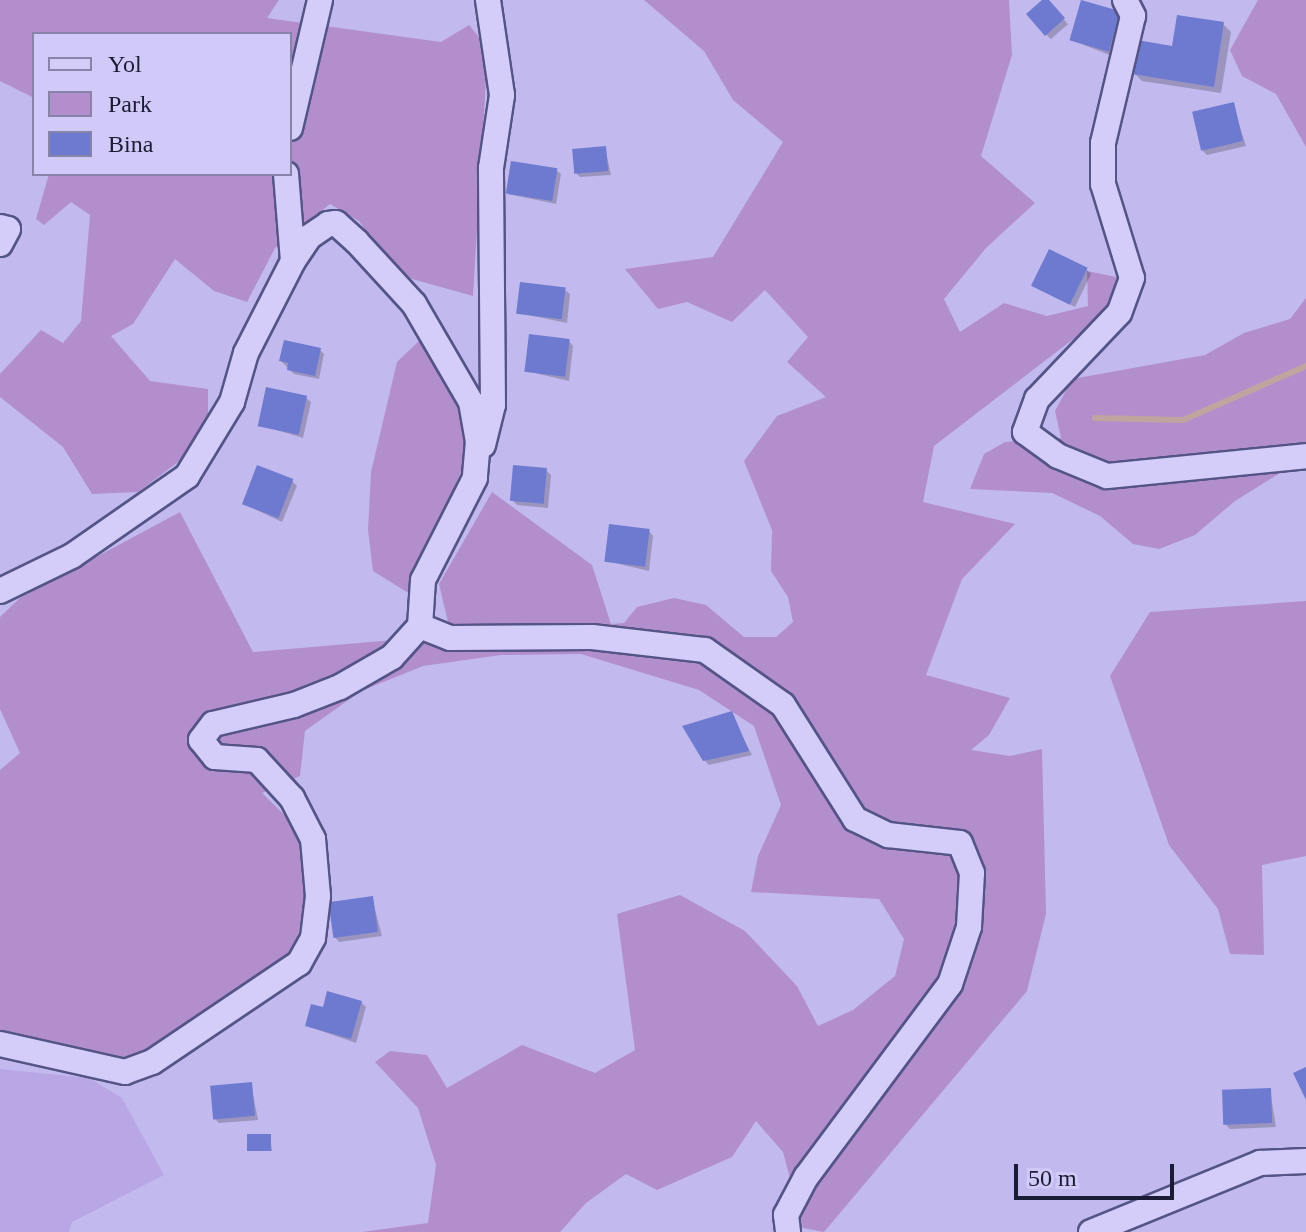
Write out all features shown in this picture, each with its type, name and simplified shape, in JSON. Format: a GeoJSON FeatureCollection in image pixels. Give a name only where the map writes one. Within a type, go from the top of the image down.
{"type":"FeatureCollection","features":[{"type":"Feature","properties":{"kind":"street"},"geometry":{"type":"LineString","coordinates":[[292,119],[320,0]]}},
{"type":"Feature","properties":{"kind":"street"},"geometry":{"type":"LineString","coordinates":[[0,1044],[125,1072],[152,1062],[299,963],[313,938],[317,910],[313,839],[292,798],[257,760],[215,757],[201,740],[213,724],[294,705],[340,687],[392,657],[420,626],[423,580],[475,478],[493,405],[491,168],[502,95],[488,0]]}},
{"type":"Feature","properties":{"kind":"street"},"geometry":{"type":"LineString","coordinates":[[1125,0],[1133,16],[1103,143],[1103,184],[1132,278],[1119,313],[1037,399],[1025,432],[1058,456],[1107,476],[1306,456]]}},
{"type":"Feature","properties":{"kind":"street"},"geometry":{"type":"LineString","coordinates":[[286,176],[293,261]]}},
{"type":"Feature","properties":{"kind":"street"},"geometry":{"type":"LineString","coordinates":[[0,591],[72,556],[187,476],[232,402],[246,353],[293,261],[309,237],[336,223],[414,304],[471,402],[478,441],[475,478]]}},
{"type":"Feature","properties":{"kind":"street"},"geometry":{"type":"LineString","coordinates":[[0,227],[8,229],[0,244]]}},
{"type":"Feature","properties":{"kind":"street"},"geometry":{"type":"LineString","coordinates":[[420,626],[450,638],[592,637],[705,650],[783,705],[855,819],[888,835],[960,843],[972,873],[969,927],[950,984],[806,1177],[786,1215],[788,1232]]}},
{"type":"Feature","properties":{"kind":"street"},"geometry":{"type":"LineString","coordinates":[[1091,1232],[1260,1163],[1306,1161]]}},
{"type":"Feature","properties":{"kind":"shaded area"},"geometry":{"type":"Polygon","coordinates":[[[0,1069],[89,1078],[122,1098],[164,1175],[72,1222],[69,1232],[0,1232],[0,1069]]]}},
{"type":"Feature","properties":{"kind":"green space"},"geometry":{"type":"Polygon","coordinates":[[[0,0],[279,0],[267,18],[441,42],[469,25],[488,48],[473,296],[412,279],[387,261],[359,221],[330,204],[275,248],[247,302],[214,291],[175,259],[133,324],[111,336],[150,381],[208,389],[208,425],[182,459],[138,492],[92,494],[63,447],[0,397],[0,374],[41,330],[63,343],[81,321],[90,215],[71,202],[44,225],[36,219],[48,176],[292,176],[292,32],[32,32],[32,97],[0,81],[0,0]]]}},
{"type":"Feature","properties":{"kind":"green space"},"geometry":{"type":"Polygon","coordinates":[[[644,0],[1009,0],[1012,55],[981,156],[1035,203],[986,248],[944,299],[960,332],[1004,303],[1047,316],[1088,306],[1087,271],[1116,277],[1115,307],[934,446],[923,502],[1015,524],[962,579],[926,675],[1010,698],[989,735],[971,750],[1010,756],[1042,749],[1046,914],[1027,991],[824,1232],[803,1228],[783,1152],[756,1121],[732,1157],[657,1190],[626,1174],[586,1203],[560,1232],[362,1232],[428,1223],[436,1165],[418,1108],[375,1062],[390,1051],[427,1055],[447,1088],[522,1045],[595,1073],[635,1050],[617,914],[680,895],[745,931],[797,986],[818,1026],[853,1010],[895,976],[904,939],[879,899],[751,892],[758,856],[781,805],[754,726],[699,690],[581,654],[501,655],[423,666],[361,691],[305,731],[300,776],[262,793],[302,832],[311,897],[291,954],[130,1061],[0,1030],[0,770],[20,753],[0,709],[0,617],[20,598],[180,512],[253,652],[451,635],[439,584],[492,492],[592,565],[611,624],[624,623],[637,607],[674,598],[706,605],[744,637],[776,637],[793,622],[788,597],[771,571],[772,530],[744,461],[777,416],[826,397],[787,362],[808,337],[765,290],[732,322],[687,302],[658,309],[625,269],[713,257],[783,142],[733,100],[704,51],[644,0]]]}},
{"type":"Feature","properties":{"kind":"green space"},"geometry":{"type":"Polygon","coordinates":[[[1258,0],[1306,0],[1306,147],[1276,94],[1242,76],[1230,50],[1258,0]]]}},
{"type":"Feature","properties":{"kind":"green space"},"geometry":{"type":"Polygon","coordinates":[[[1306,298],[1306,457],[1235,501],[1195,535],[1159,549],[1133,544],[1100,516],[1052,493],[970,489],[984,454],[1005,442],[1061,438],[1055,411],[1072,379],[1205,355],[1244,333],[1290,319],[1306,298]]]}},
{"type":"Feature","properties":{"kind":"green space"},"geometry":{"type":"Polygon","coordinates":[[[422,338],[465,421],[467,457],[410,594],[373,571],[368,530],[371,472],[397,362],[422,338]]]}},
{"type":"Feature","properties":{"kind":"green space"},"geometry":{"type":"Polygon","coordinates":[[[1306,601],[1306,856],[1262,865],[1264,955],[1230,954],[1218,909],[1169,845],[1110,676],[1150,612],[1306,601]]]}},
{"type":"Feature","properties":{"kind":"building"},"geometry":{"type":"Polygon","coordinates":[[[1042,0],[1049,0],[1065,18],[1045,36],[1026,14],[1042,0]]]}},
{"type":"Feature","properties":{"kind":"building"},"geometry":{"type":"Polygon","coordinates":[[[1081,0],[1120,11],[1109,52],[1069,40],[1081,0]]]}},
{"type":"Feature","properties":{"kind":"building"},"geometry":{"type":"Polygon","coordinates":[[[1177,15],[1224,22],[1214,87],[1132,74],[1137,40],[1172,46],[1177,15]]]}},
{"type":"Feature","properties":{"kind":"building"},"geometry":{"type":"Polygon","coordinates":[[[1234,102],[1243,141],[1201,151],[1192,112],[1234,102]]]}},
{"type":"Feature","properties":{"kind":"building"},"geometry":{"type":"Polygon","coordinates":[[[606,146],[608,171],[574,174],[572,149],[606,146]]]}},
{"type":"Feature","properties":{"kind":"building"},"geometry":{"type":"Polygon","coordinates":[[[511,161],[557,168],[552,201],[506,194],[511,161]]]}},
{"type":"Feature","properties":{"kind":"building"},"geometry":{"type":"Polygon","coordinates":[[[1049,249],[1088,268],[1070,305],[1031,286],[1049,249]]]}},
{"type":"Feature","properties":{"kind":"building"},"geometry":{"type":"Polygon","coordinates":[[[520,282],[566,288],[562,319],[516,314],[520,282]]]}},
{"type":"Feature","properties":{"kind":"building"},"geometry":{"type":"Polygon","coordinates":[[[529,334],[570,339],[565,377],[524,372],[529,334]]]}},
{"type":"Feature","properties":{"kind":"building"},"geometry":{"type":"Polygon","coordinates":[[[284,340],[321,348],[315,376],[287,370],[288,363],[279,361],[284,340]]]}},
{"type":"Feature","properties":{"kind":"building"},"geometry":{"type":"Polygon","coordinates":[[[266,387],[307,396],[299,435],[258,426],[266,387]]]}},
{"type":"Feature","properties":{"kind":"building"},"geometry":{"type":"Polygon","coordinates":[[[257,465],[293,479],[278,518],[242,504],[257,465]]]}},
{"type":"Feature","properties":{"kind":"building"},"geometry":{"type":"Polygon","coordinates":[[[513,465],[547,468],[544,504],[510,501],[513,465]]]}},
{"type":"Feature","properties":{"kind":"building"},"geometry":{"type":"Polygon","coordinates":[[[609,524],[650,529],[645,567],[604,562],[609,524]]]}},
{"type":"Feature","properties":{"kind":"building"},"geometry":{"type":"Polygon","coordinates":[[[732,711],[749,751],[703,761],[682,726],[732,711]]]}},
{"type":"Feature","properties":{"kind":"building"},"geometry":{"type":"Polygon","coordinates":[[[373,896],[378,932],[333,938],[328,902],[373,896]]]}},
{"type":"Feature","properties":{"kind":"building"},"geometry":{"type":"Polygon","coordinates":[[[327,991],[362,1001],[351,1039],[305,1026],[311,1004],[323,1007],[327,991]]]}},
{"type":"Feature","properties":{"kind":"building"},"geometry":{"type":"Polygon","coordinates":[[[1306,1067],[1306,1100],[1293,1073],[1306,1067]]]}},
{"type":"Feature","properties":{"kind":"building"},"geometry":{"type":"Polygon","coordinates":[[[252,1082],[255,1116],[213,1120],[210,1086],[252,1082]]]}},
{"type":"Feature","properties":{"kind":"building"},"geometry":{"type":"Polygon","coordinates":[[[1271,1088],[1272,1123],[1223,1125],[1222,1090],[1271,1088]]]}},
{"type":"Feature","properties":{"kind":"building"},"geometry":{"type":"Polygon","coordinates":[[[247,1134],[271,1134],[271,1151],[247,1151],[247,1134]]]}},
{"type":"Feature","properties":{"kind":"waterway"},"geometry":{"type":"LineString","coordinates":[[1095,418],[1183,420],[1306,366]]}}]}
